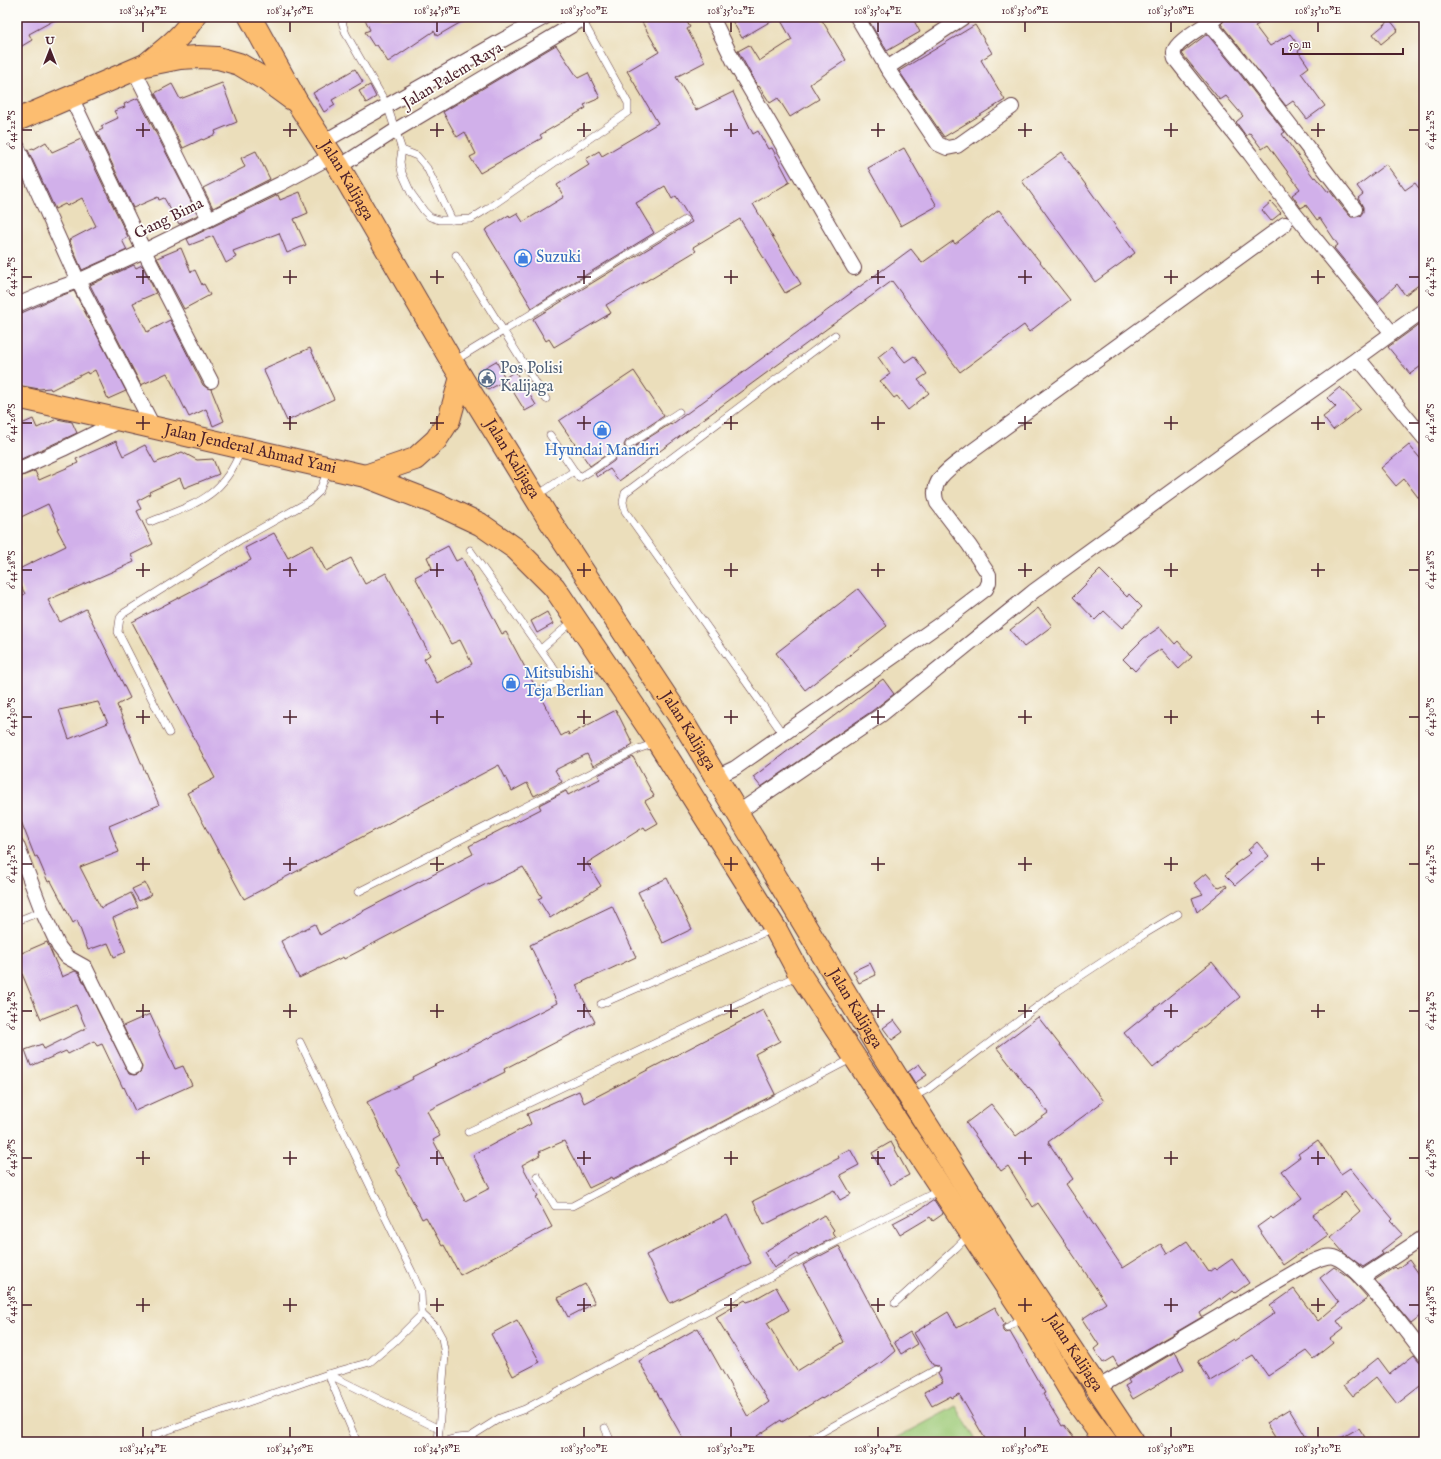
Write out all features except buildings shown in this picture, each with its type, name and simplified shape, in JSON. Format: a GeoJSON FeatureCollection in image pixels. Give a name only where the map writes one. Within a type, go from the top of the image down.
{"type":"FeatureCollection","features":[{"type":"Feature","properties":{"kind":"highway"},"geometry":{"type":"LineString","coordinates":[[140,67],[178,37],[189,26],[194,17]]}},
{"type":"Feature","properties":{"kind":"highway","name":"Jalan Kalijaga"},"geometry":{"type":"LineString","coordinates":[[250,17],[297,102],[331,155],[456,370],[535,497],[683,722],[911,1098],[1007,1252],[1097,1388],[1128,1440]]}},
{"type":"Feature","properties":{"kind":"highway"},"geometry":{"type":"LineString","coordinates":[[17,120],[140,67],[180,58],[218,58],[239,64],[266,80],[297,102]]}},
{"type":"Feature","properties":{"kind":"highway"},"geometry":{"type":"LineString","coordinates":[[365,476],[415,459],[436,440],[449,420],[456,370]]}},
{"type":"Feature","properties":{"kind":"highway","name":"Jalan Jenderal Ahmad Yani"},"geometry":{"type":"LineString","coordinates":[[17,397],[365,476]]}},
{"type":"Feature","properties":{"kind":"highway","name":"Jalan Kalijaga"},"geometry":{"type":"LineString","coordinates":[[365,476],[437,504],[472,521],[516,549],[554,588],[658,742],[774,928],[799,973],[1025,1315],[1077,1402],[1106,1442]]}},
{"type":"Feature","properties":{"kind":"highway"},"geometry":{"type":"LineString","coordinates":[[658,742],[683,722]]}},
{"type":"Feature","properties":{"kind":"street","name":"Jalan Palem Raya"},"geometry":{"type":"LineString","coordinates":[[331,155],[387,105],[545,17]]}},
{"type":"Feature","properties":{"kind":"street"},"geometry":{"type":"LineString","coordinates":[[712,17],[734,62],[854,268]]}},
{"type":"Feature","properties":{"kind":"street"},"geometry":{"type":"LineString","coordinates":[[856,17],[887,68],[938,144],[947,148],[957,146],[1012,106]]}},
{"type":"Feature","properties":{"kind":"street"},"geometry":{"type":"LineString","coordinates":[[887,68],[964,17]]}},
{"type":"Feature","properties":{"kind":"street","name":"Jalan Palem Raya"},"geometry":{"type":"LineString","coordinates":[[331,155],[396,130],[583,18]]}},
{"type":"Feature","properties":{"kind":"street"},"geometry":{"type":"LineString","coordinates":[[1355,209],[1247,69],[1213,20],[1191,34],[1175,49],[1175,59],[1295,214],[1392,333]]}},
{"type":"Feature","properties":{"kind":"street"},"geometry":{"type":"LineString","coordinates":[[140,67],[209,219]]}},
{"type":"Feature","properties":{"kind":"street"},"geometry":{"type":"LineString","coordinates":[[71,97],[144,251],[212,381]]}},
{"type":"Feature","properties":{"kind":"street"},"geometry":{"type":"LineString","coordinates":[[17,146],[78,281],[154,428]]}},
{"type":"Feature","properties":{"kind":"street","name":"Gang Bima"},"geometry":{"type":"LineString","coordinates":[[17,305],[78,281],[144,251],[280,184],[331,155]]}},
{"type":"Feature","properties":{"kind":"street"},"geometry":{"type":"LineString","coordinates":[[716,777],[735,768],[940,624],[986,589],[989,582],[989,575],[969,545],[936,503],[935,485],[942,476],[971,452],[1285,224]]}},
{"type":"Feature","properties":{"kind":"street"},"geometry":{"type":"LineString","coordinates":[[737,813],[881,715],[1034,591],[1239,442],[1392,333],[1423,313]]}},
{"type":"Feature","properties":{"kind":"street"},"geometry":{"type":"LineString","coordinates":[[1358,358],[1424,438]]}},
{"type":"Feature","properties":{"kind":"street"},"geometry":{"type":"LineString","coordinates":[[17,470],[64,449],[121,420]]}},
{"type":"Feature","properties":{"kind":"street"},"geometry":{"type":"LineString","coordinates":[[17,845],[42,911],[59,946],[67,957],[85,967],[134,1067]]}},
{"type":"Feature","properties":{"kind":"street"},"geometry":{"type":"LineString","coordinates":[[1362,1278],[1424,1237]]}},
{"type":"Feature","properties":{"kind":"street"},"geometry":{"type":"LineString","coordinates":[[1097,1388],[1310,1262],[1328,1256],[1335,1258],[1362,1278],[1424,1354]]}},
{"type":"Feature","properties":{"kind":"lane"},"geometry":{"type":"LineString","coordinates":[[345,17],[342,22],[346,34],[387,105],[402,150],[400,162],[402,173],[411,193],[430,217],[439,220],[471,219],[628,112],[628,103],[583,18]]}},
{"type":"Feature","properties":{"kind":"lane"},"geometry":{"type":"LineString","coordinates":[[402,150],[417,156],[427,168],[452,220]]}},
{"type":"Feature","properties":{"kind":"lane"},"geometry":{"type":"LineString","coordinates":[[456,370],[503,331],[685,220]]}},
{"type":"Feature","properties":{"kind":"lane"},"geometry":{"type":"LineString","coordinates":[[456,255],[546,399]]}},
{"type":"Feature","properties":{"kind":"lane"},"geometry":{"type":"LineString","coordinates":[[783,734],[625,511],[623,502],[625,493],[835,336]]}},
{"type":"Feature","properties":{"kind":"lane"},"geometry":{"type":"LineString","coordinates":[[629,445],[679,412]]}},
{"type":"Feature","properties":{"kind":"lane"},"geometry":{"type":"LineString","coordinates":[[550,435],[579,478],[611,457]]}},
{"type":"Feature","properties":{"kind":"lane"},"geometry":{"type":"LineString","coordinates":[[150,522],[201,501],[221,486],[236,464],[242,448]]}},
{"type":"Feature","properties":{"kind":"lane"},"geometry":{"type":"LineString","coordinates":[[169,733],[118,632],[120,618],[124,613],[240,540],[308,502],[319,492],[324,483],[329,467]]}},
{"type":"Feature","properties":{"kind":"lane"},"geometry":{"type":"LineString","coordinates":[[535,497],[574,471]]}},
{"type":"Feature","properties":{"kind":"lane"},"geometry":{"type":"LineString","coordinates":[[470,550],[541,649],[559,677],[555,684],[540,691]]}},
{"type":"Feature","properties":{"kind":"lane"},"geometry":{"type":"LineString","coordinates":[[541,649],[575,619]]}},
{"type":"Feature","properties":{"kind":"lane"},"geometry":{"type":"LineString","coordinates":[[358,892],[638,749],[658,742]]}},
{"type":"Feature","properties":{"kind":"lane"},"geometry":{"type":"LineString","coordinates":[[17,921],[42,911]]}},
{"type":"Feature","properties":{"kind":"lane"},"geometry":{"type":"LineString","coordinates":[[911,1098],[928,1089],[1058,991],[1146,933],[1178,914]]}},
{"type":"Feature","properties":{"kind":"lane"},"geometry":{"type":"LineString","coordinates":[[601,1004],[774,928]]}},
{"type":"Feature","properties":{"kind":"lane"},"geometry":{"type":"LineString","coordinates":[[468,1132],[790,979],[799,973]]}},
{"type":"Feature","properties":{"kind":"lane"},"geometry":{"type":"LineString","coordinates":[[300,1042],[421,1293],[422,1314],[436,1327],[442,1338],[445,1354],[438,1442]]}},
{"type":"Feature","properties":{"kind":"lane"},"geometry":{"type":"LineString","coordinates":[[537,1176],[555,1206],[572,1206],[855,1057]]}},
{"type":"Feature","properties":{"kind":"lane"},"geometry":{"type":"LineString","coordinates":[[442,1442],[456,1438],[471,1439],[500,1418],[525,1409],[820,1250],[942,1189]]}},
{"type":"Feature","properties":{"kind":"lane"},"geometry":{"type":"LineString","coordinates":[[895,1303],[956,1248],[970,1233]]}},
{"type":"Feature","properties":{"kind":"lane"},"geometry":{"type":"LineString","coordinates":[[154,1435],[328,1374],[370,1362],[396,1341],[422,1314]]}},
{"type":"Feature","properties":{"kind":"lane"},"geometry":{"type":"LineString","coordinates":[[1007,1328],[1025,1315]]}},
{"type":"Feature","properties":{"kind":"lane"},"geometry":{"type":"LineString","coordinates":[[804,1442],[936,1370]]}},
{"type":"Feature","properties":{"kind":"lane"},"geometry":{"type":"LineString","coordinates":[[328,1374],[438,1429]]}},
{"type":"Feature","properties":{"kind":"lane"},"geometry":{"type":"LineString","coordinates":[[328,1374],[357,1442]]}},
{"type":"Feature","properties":{"kind":"lane"},"geometry":{"type":"LineString","coordinates":[[605,1428],[611,1442]]}},
{"type":"Feature","properties":{"kind":"green space"},"geometry":{"type":"Polygon","coordinates":[[[956,1406],[977,1442],[895,1442],[893,1440],[956,1406]]]}},
{"type":"Feature","properties":{"kind":"place","name":"Suzuki"},"geometry":{"type":"Point","coordinates":[523,258]}},
{"type":"Feature","properties":{"kind":"place","name":"Pos Polisi Kalijaga"},"geometry":{"type":"Point","coordinates":[487,378]}},
{"type":"Feature","properties":{"kind":"place","name":"Hyundai Mandiri"},"geometry":{"type":"Point","coordinates":[602,430]}},
{"type":"Feature","properties":{"kind":"place","name":"Mitsubishi Teja Berlian"},"geometry":{"type":"Point","coordinates":[511,683]}}]}
